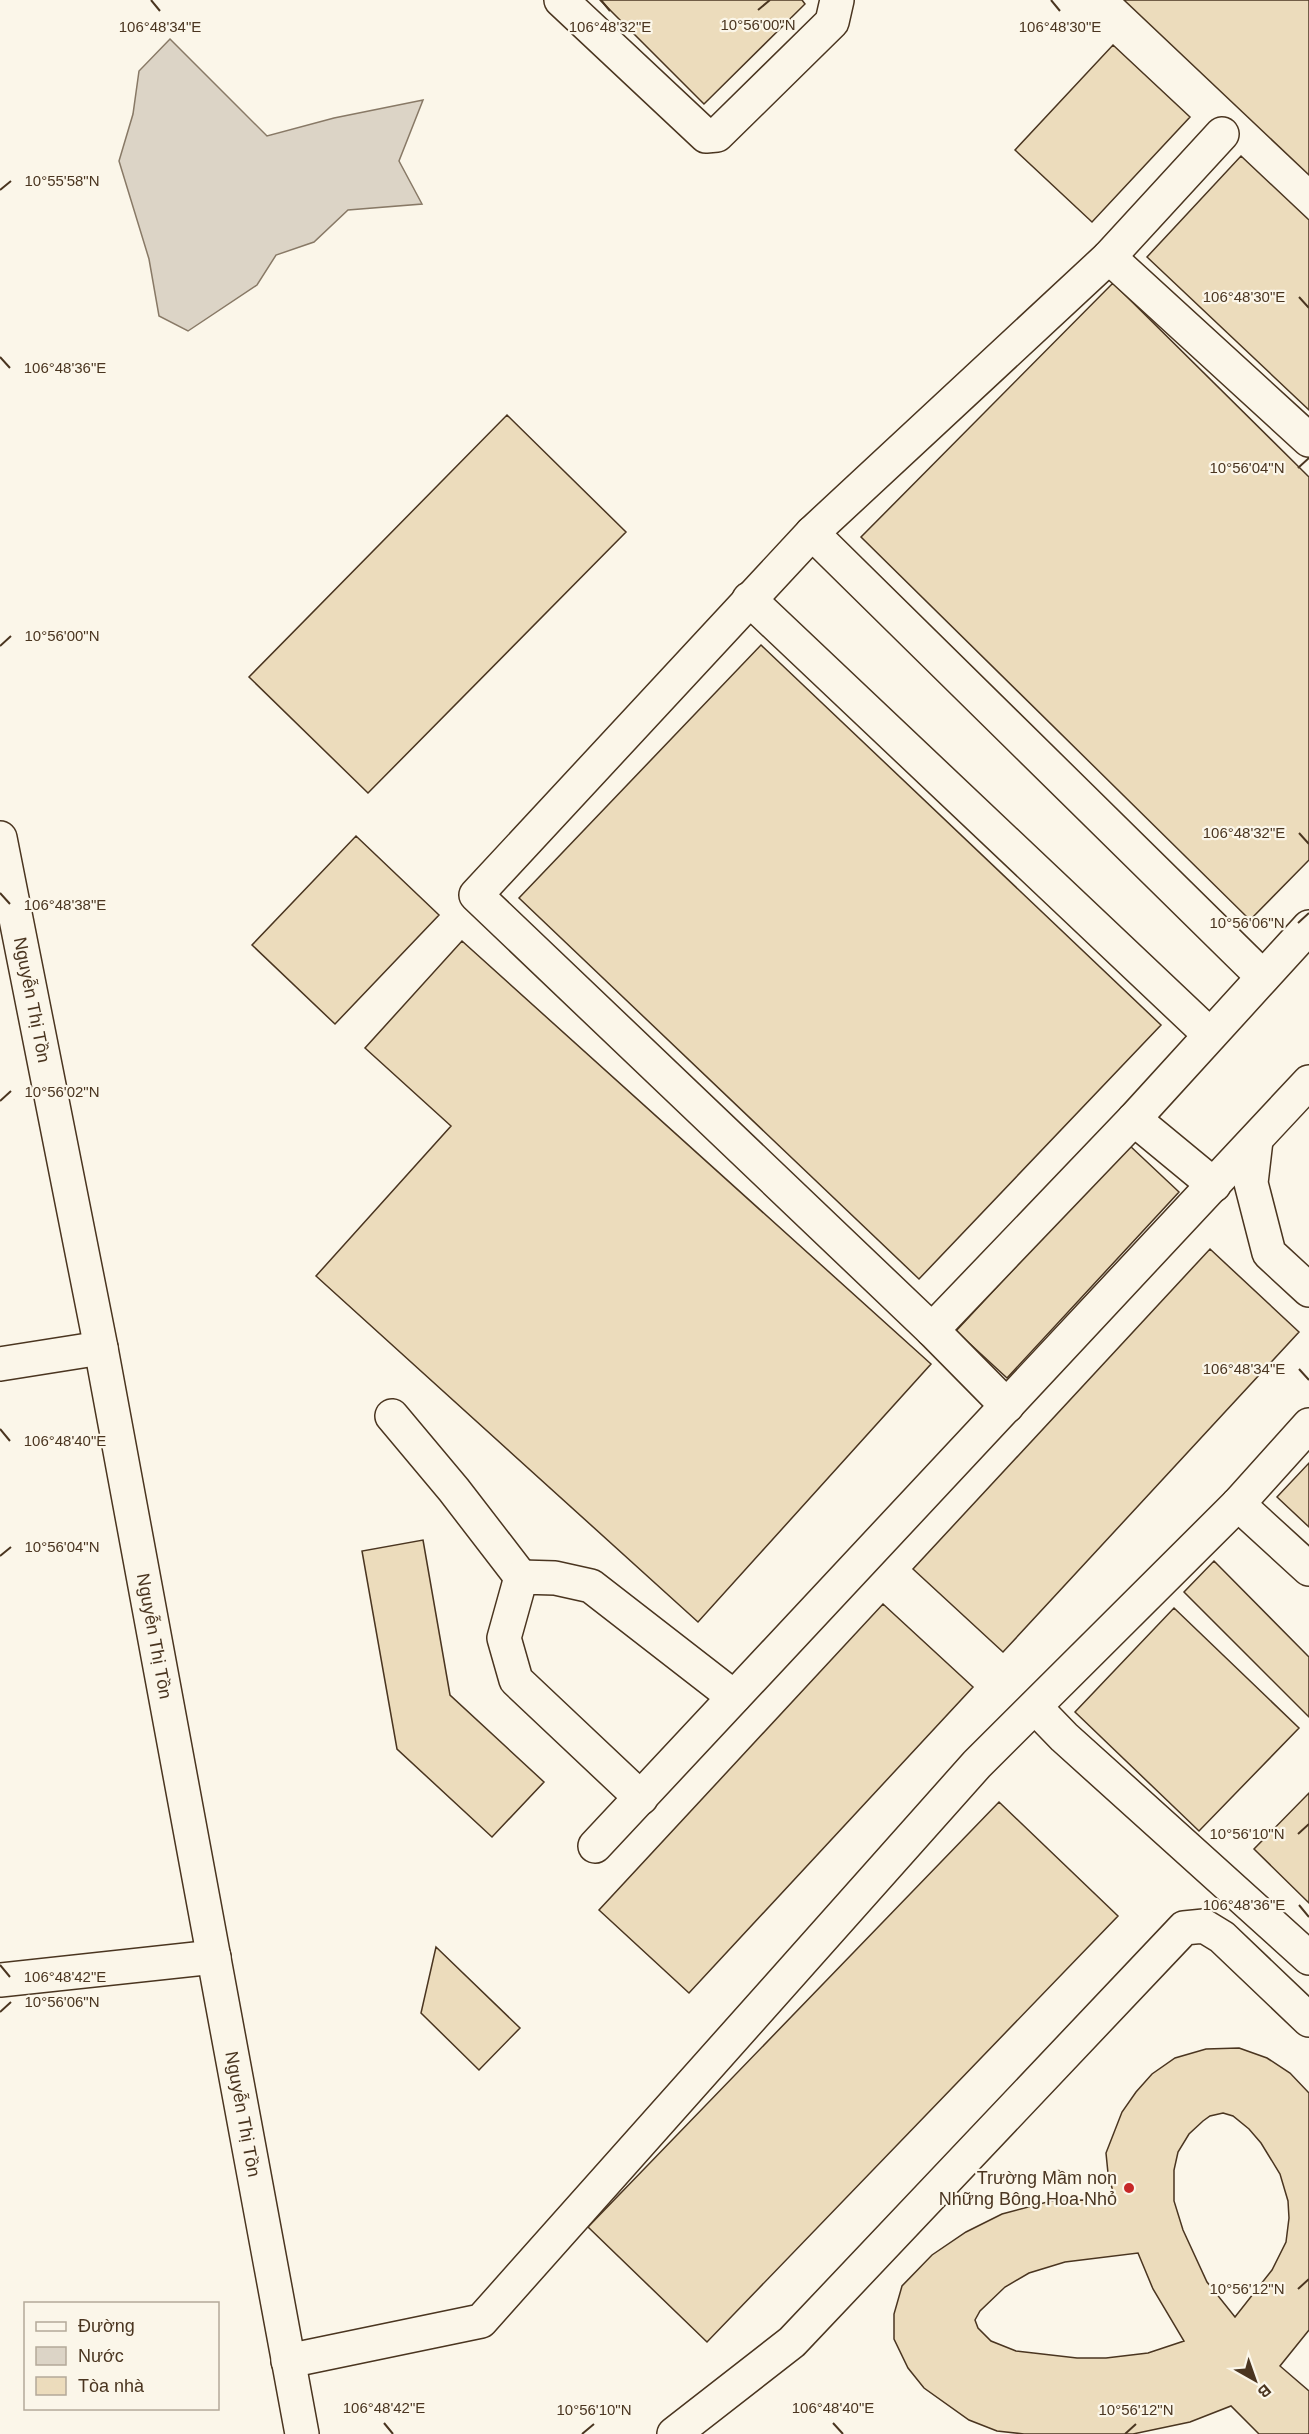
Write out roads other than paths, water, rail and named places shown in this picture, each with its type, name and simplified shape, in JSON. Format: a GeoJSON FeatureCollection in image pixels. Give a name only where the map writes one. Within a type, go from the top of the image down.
{"type":"FeatureCollection","features":[{"type":"Feature","properties":{"kind":"street"},"geometry":{"type":"LineString","coordinates":[[561,0],[706,136],[717,135],[832,22],[837,0]]}},
{"type":"Feature","properties":{"kind":"street"},"geometry":{"type":"LineString","coordinates":[[1007,1406],[932,1330],[476,895],[813,532],[1109,257],[1222,134]]}},
{"type":"Feature","properties":{"kind":"street"},"geometry":{"type":"LineString","coordinates":[[1109,257],[1309,440]]}},
{"type":"Feature","properties":{"kind":"street"},"geometry":{"type":"LineString","coordinates":[[813,532],[1263,977]]}},
{"type":"Feature","properties":{"kind":"street"},"geometry":{"type":"LineString","coordinates":[[749,599],[1210,1035]]}},
{"type":"Feature","properties":{"kind":"street","name":"Nguyễn Thị Tồn"},"geometry":{"type":"LineString","coordinates":[[0,838],[101,1348],[302,2434]]}},
{"type":"Feature","properties":{"kind":"street"},"geometry":{"type":"LineString","coordinates":[[932,1330],[1134,1119],[1309,927]]}},
{"type":"Feature","properties":{"kind":"street"},"geometry":{"type":"LineString","coordinates":[[595,1846],[1309,1082]]}},
{"type":"Feature","properties":{"kind":"street"},"geometry":{"type":"LineString","coordinates":[[1134,1119],[1214,1185]]}},
{"type":"Feature","properties":{"kind":"street"},"geometry":{"type":"LineString","coordinates":[[1256,1140],[1251,1183],[1269,1253],[1309,1290]]}},
{"type":"Feature","properties":{"kind":"street"},"geometry":{"type":"LineString","coordinates":[[0,1364],[101,1348]]}},
{"type":"Feature","properties":{"kind":"street"},"geometry":{"type":"LineString","coordinates":[[392,1416],[454,1490],[520,1577]]}},
{"type":"Feature","properties":{"kind":"street"},"geometry":{"type":"LineString","coordinates":[[288,2361],[481,2321],[977,1764],[1238,1503],[1309,1425]]}},
{"type":"Feature","properties":{"kind":"street"},"geometry":{"type":"LineString","coordinates":[[1238,1503],[1309,1569]]}},
{"type":"Feature","properties":{"kind":"street"},"geometry":{"type":"LineString","coordinates":[[520,1577],[555,1578],[591,1586],[734,1697]]}},
{"type":"Feature","properties":{"kind":"street"},"geometry":{"type":"LineString","coordinates":[[520,1577],[504,1638],[516,1680],[641,1798]]}},
{"type":"Feature","properties":{"kind":"street"},"geometry":{"type":"LineString","coordinates":[[1035,1707],[1064,1737],[1309,1958]]}},
{"type":"Feature","properties":{"kind":"street"},"geometry":{"type":"LineString","coordinates":[[674,2434],[792,2342],[1184,1928],[1204,1926],[1222,1937],[1309,2020]]}},
{"type":"Feature","properties":{"kind":"street"},"geometry":{"type":"LineString","coordinates":[[0,1980],[214,1957]]}},
{"type":"Feature","properties":{"kind":"water"},"geometry":{"type":"Polygon","coordinates":[[[170,39],[267,136],[334,118],[423,100],[399,161],[422,204],[348,210],[314,242],[276,255],[257,285],[188,331],[159,316],[149,259],[119,161],[133,114],[139,71],[170,39]]]}},
{"type":"Feature","properties":{"kind":"place","name":"Trường Mầm non Những Bông Hoa Nhỏ"},"geometry":{"type":"Point","coordinates":[1129,2188]}}]}
